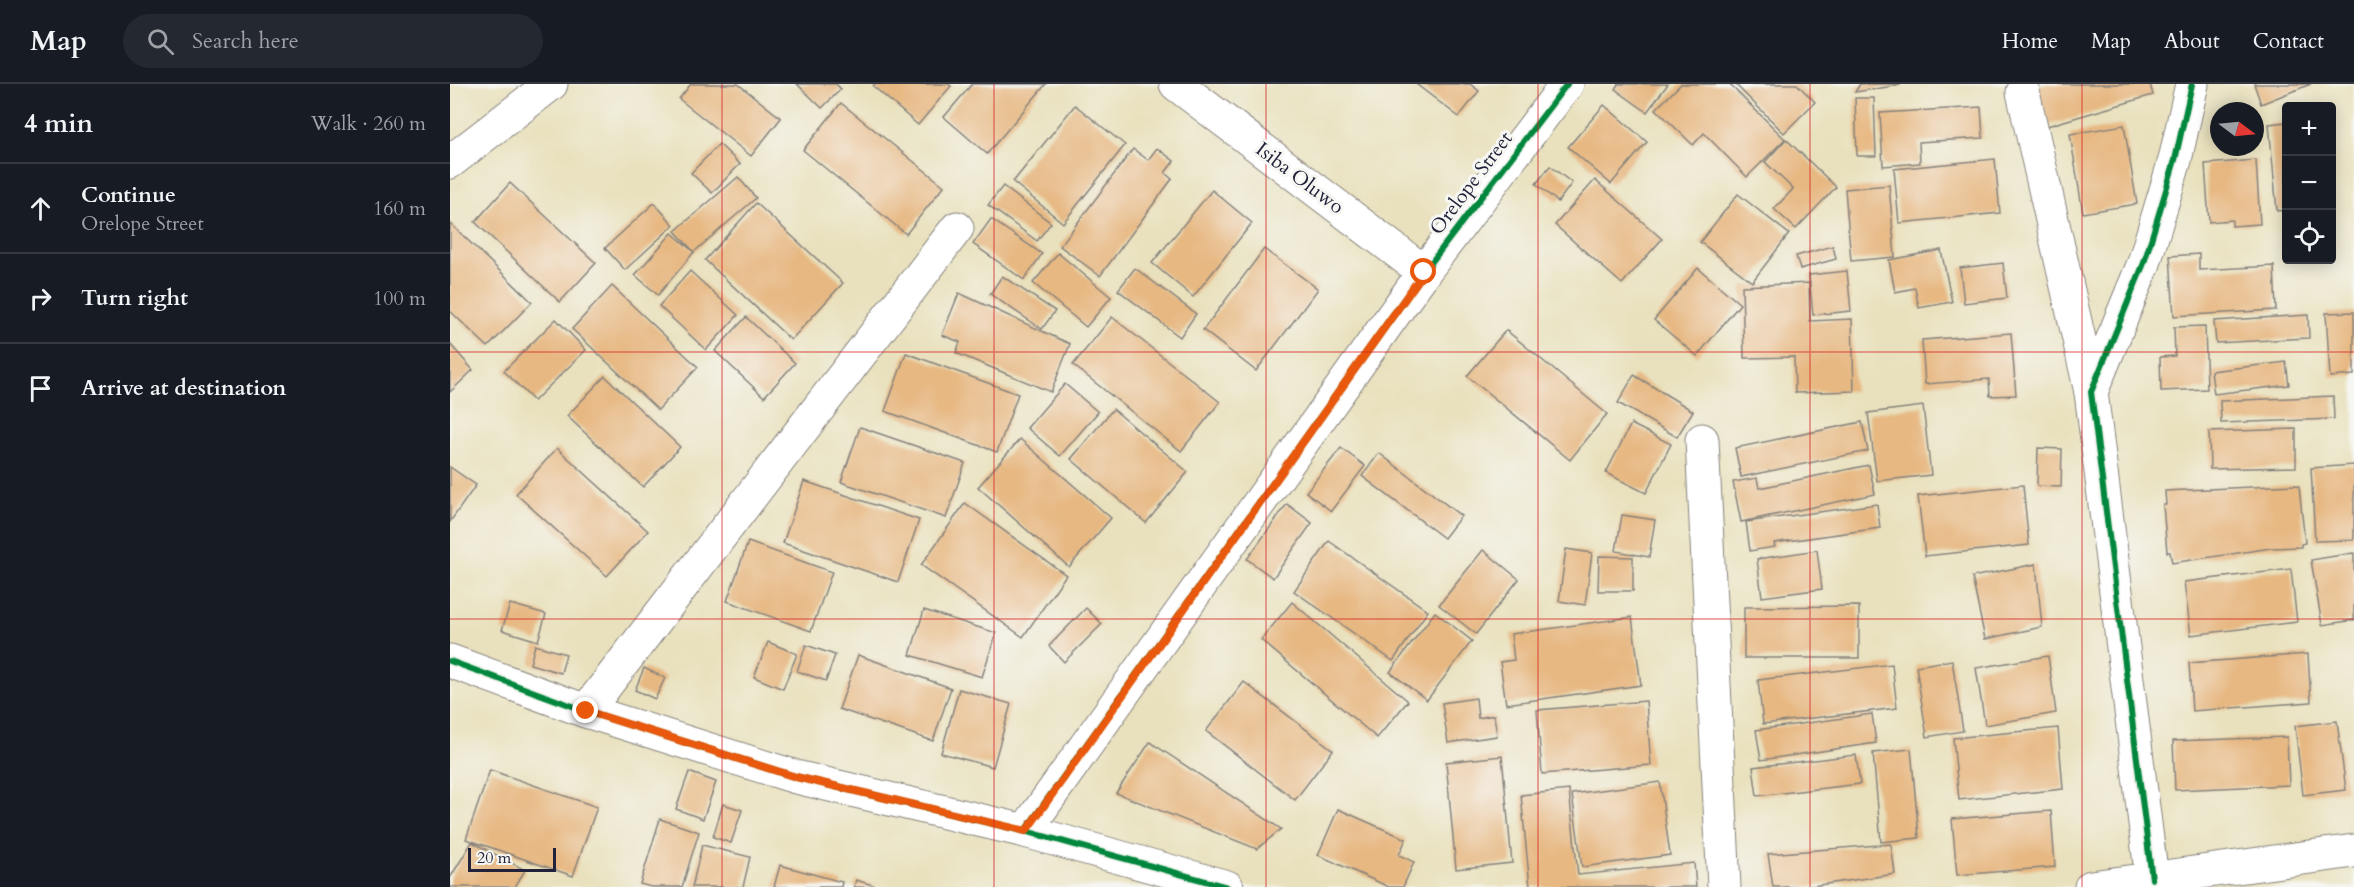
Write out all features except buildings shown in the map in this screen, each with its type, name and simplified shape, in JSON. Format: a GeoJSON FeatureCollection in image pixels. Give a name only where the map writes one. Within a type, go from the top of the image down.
{"type":"FeatureCollection","features":[{"type":"Feature","properties":{"kind":"street"},"geometry":{"type":"LineString","coordinates":[[450,162],[551,84]]}},
{"type":"Feature","properties":{"kind":"street","name":"Isiba Oluwo"},"geometry":{"type":"LineString","coordinates":[[1176,84],[1424,272]]}},
{"type":"Feature","properties":{"kind":"street","name":"Orelope Street"},"geometry":{"type":"LineString","coordinates":[[1026,831],[1424,272],[1567,84]]}},
{"type":"Feature","properties":{"kind":"street"},"geometry":{"type":"LineString","coordinates":[[2091,392],[2144,263],[2175,160],[2192,84]]}},
{"type":"Feature","properties":{"kind":"street"},"geometry":{"type":"LineString","coordinates":[[2023,92],[2091,392],[2152,879]]}},
{"type":"Feature","properties":{"kind":"street"},"geometry":{"type":"LineString","coordinates":[[586,711],[957,228]]}},
{"type":"Feature","properties":{"kind":"street"},"geometry":{"type":"LineString","coordinates":[[1702,440],[1724,887]]}},
{"type":"Feature","properties":{"kind":"street"},"geometry":{"type":"LineString","coordinates":[[450,661],[586,711],[796,777],[1026,831],[1227,887]]}},
{"type":"Feature","properties":{"kind":"street"},"geometry":{"type":"LineString","coordinates":[[2091,887],[2354,851]]}},
{"type":"Feature","properties":{"kind":"cycle path"},"geometry":{"type":"LineString","coordinates":[[1025,831],[1424,272],[1567,84]]}},
{"type":"Feature","properties":{"kind":"cycle path"},"geometry":{"type":"LineString","coordinates":[[2152,879],[2091,392],[2144,263],[2175,160],[2192,84]]}},
{"type":"Feature","properties":{"kind":"cycle path"},"geometry":{"type":"LineString","coordinates":[[450,661],[586,711],[796,777],[1025,831],[1227,887]]}},
{"type":"Feature","properties":{"kind":"route"},"geometry":{"type":"LineString","coordinates":[[586,711],[796,777],[1026,831],[1424,272]]}}]}
